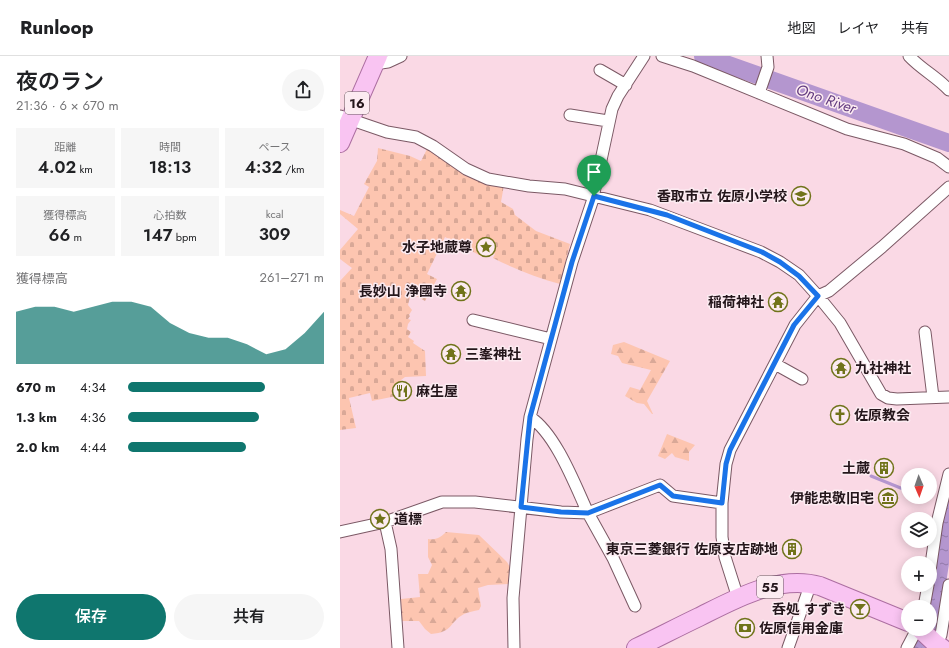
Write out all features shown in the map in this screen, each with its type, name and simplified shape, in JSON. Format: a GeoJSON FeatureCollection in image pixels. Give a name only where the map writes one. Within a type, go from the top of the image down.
{"type":"FeatureCollection","features":[{"type":"Feature","properties":{"kind":"main road","name":"16"},"geometry":{"type":"LineString","coordinates":[[340,142],[345,117],[376,60]]}},
{"type":"Feature","properties":{"kind":"main road","name":"55"},"geometry":{"type":"LineString","coordinates":[[636,648],[738,598],[776,585],[794,582],[811,583],[901,624]]}},
{"type":"Feature","properties":{"kind":"street"},"geometry":{"type":"LineString","coordinates":[[376,60],[388,62],[401,56]]}},
{"type":"Feature","properties":{"kind":"street"},"geometry":{"type":"LineString","coordinates":[[514,648],[513,598],[530,417],[572,262],[594,196],[608,121],[612,109],[644,56]]}},
{"type":"Feature","properties":{"kind":"street"},"geometry":{"type":"LineString","coordinates":[[662,56],[693,66],[847,129],[904,144],[937,158],[949,167]]}},
{"type":"Feature","properties":{"kind":"street"},"geometry":{"type":"LineString","coordinates":[[909,56],[949,90]]}},
{"type":"Feature","properties":{"kind":"street"},"geometry":{"type":"LineString","coordinates":[[758,93],[768,62]]}},
{"type":"Feature","properties":{"kind":"street"},"geometry":{"type":"LineString","coordinates":[[600,70],[626,85]]}},
{"type":"Feature","properties":{"kind":"street"},"geometry":{"type":"LineString","coordinates":[[570,115],[608,121]]}},
{"type":"Feature","properties":{"kind":"street"},"geometry":{"type":"LineString","coordinates":[[345,117],[387,132],[416,137],[433,146],[466,169],[488,179],[529,186],[565,189],[667,215],[762,252],[780,262],[799,276],[818,296],[840,323],[881,394],[888,398],[949,397]]}},
{"type":"Feature","properties":{"kind":"street"},"geometry":{"type":"LineString","coordinates":[[738,598],[725,557],[722,536],[722,503],[726,464],[730,450],[755,398],[775,364],[794,325],[818,296],[829,291],[882,247],[949,187]]}},
{"type":"Feature","properties":{"kind":"street"},"geometry":{"type":"LineString","coordinates":[[473,320],[551,339]]}},
{"type":"Feature","properties":{"kind":"street"},"geometry":{"type":"LineString","coordinates":[[925,332],[933,397]]}},
{"type":"Feature","properties":{"kind":"street"},"geometry":{"type":"LineString","coordinates":[[775,364],[802,379]]}},
{"type":"Feature","properties":{"kind":"street"},"geometry":{"type":"LineString","coordinates":[[530,417],[538,422],[568,469],[588,513],[613,558],[635,606]]}},
{"type":"Feature","properties":{"kind":"street"},"geometry":{"type":"LineString","coordinates":[[932,556],[937,523],[949,474]]}},
{"type":"Feature","properties":{"kind":"street"},"geometry":{"type":"LineString","coordinates":[[340,532],[385,522],[442,502],[475,502],[561,512],[588,513],[660,485],[673,496],[722,503]]}},
{"type":"Feature","properties":{"kind":"street"},"geometry":{"type":"LineString","coordinates":[[385,522],[391,549],[398,648]]}},
{"type":"Feature","properties":{"kind":"street"},"geometry":{"type":"LineString","coordinates":[[788,648],[811,583]]}},
{"type":"Feature","properties":{"kind":"street"},"geometry":{"type":"LineString","coordinates":[[937,635],[941,635],[949,585]]}},
{"type":"Feature","properties":{"kind":"street"},"geometry":{"type":"LineString","coordinates":[[907,648],[926,636]]}},
{"type":"Feature","properties":{"kind":"green space"},"geometry":{"type":"Polygon","coordinates":[[[428,147],[465,173],[478,180],[504,185],[501,202],[513,209],[515,215],[536,231],[570,244],[560,284],[534,276],[510,266],[493,258],[495,254],[484,249],[481,256],[445,237],[427,274],[437,279],[425,301],[411,293],[408,305],[412,310],[408,319],[411,320],[407,329],[411,332],[408,337],[414,341],[413,343],[425,351],[426,376],[405,377],[401,380],[401,395],[372,401],[370,393],[349,398],[356,428],[340,430],[340,281],[352,268],[340,259],[340,250],[358,229],[340,214],[340,210],[354,216],[369,187],[364,184],[377,161],[378,148],[410,156],[421,161],[428,147]]]}},
{"type":"Feature","properties":{"kind":"green space"},"geometry":{"type":"Polygon","coordinates":[[[624,342],[670,361],[647,401],[653,414],[644,404],[637,403],[625,396],[630,387],[640,390],[651,370],[622,363],[618,356],[611,354],[613,345],[624,342]]]}},
{"type":"Feature","properties":{"kind":"green space"},"geometry":{"type":"Polygon","coordinates":[[[667,434],[695,445],[689,452],[689,461],[675,457],[672,453],[665,459],[658,456],[667,434]]]}},
{"type":"Feature","properties":{"kind":"green space"},"geometry":{"type":"Polygon","coordinates":[[[446,532],[479,535],[507,562],[511,569],[509,584],[488,585],[478,588],[481,606],[479,610],[469,612],[459,617],[444,631],[431,634],[419,621],[402,621],[401,599],[420,597],[418,574],[428,574],[432,565],[428,557],[428,539],[438,538],[446,532]]]}},
{"type":"Feature","properties":{"kind":"water"},"geometry":{"type":"Polygon","coordinates":[[[949,494],[949,564],[939,632],[937,632],[937,600],[929,600],[931,592],[937,592],[937,556],[949,494]]]}},
{"type":"Feature","properties":{"kind":"water"},"geometry":{"type":"Polygon","coordinates":[[[922,636],[932,636],[927,648],[911,648],[922,636]]]}},
{"type":"Feature","properties":{"kind":"waterway","name":"Ono River"},"geometry":{"type":"LineString","coordinates":[[703,56],[949,143]]}},
{"type":"Feature","properties":{"kind":"waterway"},"geometry":{"type":"LineString","coordinates":[[871,476],[901,488]]}},
{"type":"Feature","properties":{"kind":"place","name":"香取市立 佐原小学校"},"geometry":{"type":"Point","coordinates":[801,196]}},
{"type":"Feature","properties":{"kind":"place","name":"水子地蔵尊"},"geometry":{"type":"Point","coordinates":[486,247]}},
{"type":"Feature","properties":{"kind":"place","name":"長妙山 浄國寺"},"geometry":{"type":"Point","coordinates":[461,291]}},
{"type":"Feature","properties":{"kind":"place","name":"稲荷神社"},"geometry":{"type":"Point","coordinates":[778,302]}},
{"type":"Feature","properties":{"kind":"place","name":"三峯神社"},"geometry":{"type":"Point","coordinates":[451,354]}},
{"type":"Feature","properties":{"kind":"place","name":"九社神社"},"geometry":{"type":"Point","coordinates":[841,368]}},
{"type":"Feature","properties":{"kind":"place","name":"麻生屋"},"geometry":{"type":"Point","coordinates":[402,391]}},
{"type":"Feature","properties":{"kind":"place","name":"佐原教会"},"geometry":{"type":"Point","coordinates":[840,415]}},
{"type":"Feature","properties":{"kind":"place","name":"土蔵"},"geometry":{"type":"Point","coordinates":[884,468]}},
{"type":"Feature","properties":{"kind":"place","name":"伊能忠敬旧宅"},"geometry":{"type":"Point","coordinates":[888,498]}},
{"type":"Feature","properties":{"kind":"place","name":"道標"},"geometry":{"type":"Point","coordinates":[380,519]}},
{"type":"Feature","properties":{"kind":"place","name":"東京三菱銀行 佐原支店跡地"},"geometry":{"type":"Point","coordinates":[792,549]}},
{"type":"Feature","properties":{"kind":"place","name":"呑処 すずき"},"geometry":{"type":"Point","coordinates":[860,609]}},
{"type":"Feature","properties":{"kind":"place","name":"佐原信用金庫"},"geometry":{"type":"Point","coordinates":[745,628]}},
{"type":"Feature","properties":{"kind":"route"},"geometry":{"type":"LineString","coordinates":[[594,196],[667,215],[762,252],[780,262],[799,276],[818,296],[794,325],[784,347],[755,398],[730,450],[726,464],[722,503],[673,496],[660,485],[588,513],[561,512],[521,507],[530,417],[572,262],[594,196]]}}]}
